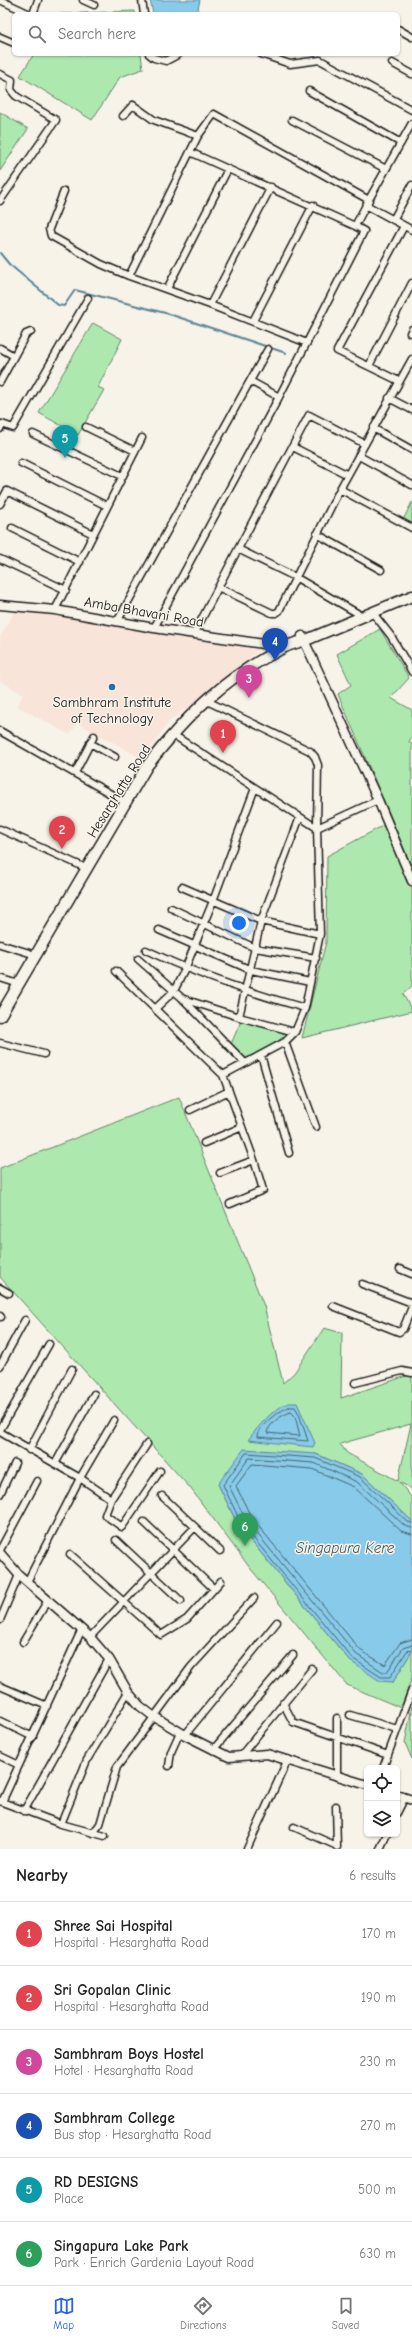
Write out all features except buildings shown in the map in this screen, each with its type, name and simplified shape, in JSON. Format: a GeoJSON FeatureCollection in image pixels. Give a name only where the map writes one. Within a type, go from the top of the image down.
{"type":"FeatureCollection","features":[{"type":"Feature","properties":{"kind":"main road","name":"Hesarghatta Road"},"geometry":{"type":"LineString","coordinates":[[0,1015],[88,869],[147,766],[172,734],[205,700],[264,658],[284,647],[357,616],[412,590]]}},
{"type":"Feature","properties":{"kind":"main road","name":"Hesarghatta Road"},"geometry":{"type":"LineString","coordinates":[[357,616],[373,613],[412,596]]}},
{"type":"Feature","properties":{"kind":"street"},"geometry":{"type":"LineString","coordinates":[[0,0],[27,12]]}},
{"type":"Feature","properties":{"kind":"street"},"geometry":{"type":"LineString","coordinates":[[33,12],[38,0]]}},
{"type":"Feature","properties":{"kind":"street"},"geometry":{"type":"LineString","coordinates":[[83,0],[94,5]]}},
{"type":"Feature","properties":{"kind":"street"},"geometry":{"type":"LineString","coordinates":[[142,0],[144,12]]}},
{"type":"Feature","properties":{"kind":"street"},"geometry":{"type":"LineString","coordinates":[[400,30],[412,37]]}},
{"type":"Feature","properties":{"kind":"street"},"geometry":{"type":"LineString","coordinates":[[0,37],[12,42]]}},
{"type":"Feature","properties":{"kind":"street"},"geometry":{"type":"LineString","coordinates":[[152,56],[166,61],[175,56]]}},
{"type":"Feature","properties":{"kind":"street"},"geometry":{"type":"LineString","coordinates":[[267,56],[290,64],[320,60],[412,110]]}},
{"type":"Feature","properties":{"kind":"street"},"geometry":{"type":"LineString","coordinates":[[392,63],[412,74]]}},
{"type":"Feature","properties":{"kind":"street"},"geometry":{"type":"LineString","coordinates":[[0,74],[12,80],[11,90],[16,96],[56,120],[0,201]]}},
{"type":"Feature","properties":{"kind":"street"},"geometry":{"type":"LineString","coordinates":[[309,91],[400,143]]}},
{"type":"Feature","properties":{"kind":"street"},"geometry":{"type":"LineString","coordinates":[[123,116],[133,104],[154,120],[198,136]]}},
{"type":"Feature","properties":{"kind":"street"},"geometry":{"type":"LineString","coordinates":[[129,276],[198,136],[214,114],[412,230]]}},
{"type":"Feature","properties":{"kind":"street"},"geometry":{"type":"LineString","coordinates":[[292,120],[386,169]]}},
{"type":"Feature","properties":{"kind":"street"},"geometry":{"type":"LineString","coordinates":[[354,226],[412,123]]}},
{"type":"Feature","properties":{"kind":"street"},"geometry":{"type":"LineString","coordinates":[[154,628],[279,396],[364,231],[313,206],[190,152]]}},
{"type":"Feature","properties":{"kind":"street"},"geometry":{"type":"LineString","coordinates":[[167,289],[228,169]]}},
{"type":"Feature","properties":{"kind":"street"},"geometry":{"type":"LineString","coordinates":[[393,220],[412,184]]}},
{"type":"Feature","properties":{"kind":"street"},"geometry":{"type":"LineString","coordinates":[[210,305],[271,187]]}},
{"type":"Feature","properties":{"kind":"street"},"geometry":{"type":"LineString","coordinates":[[64,192],[49,233],[101,264],[129,276],[253,321],[307,343]]}},
{"type":"Feature","properties":{"kind":"street"},"geometry":{"type":"LineString","coordinates":[[253,321],[313,206]]}},
{"type":"Feature","properties":{"kind":"street"},"geometry":{"type":"LineString","coordinates":[[398,381],[337,351],[404,226]]}},
{"type":"Feature","properties":{"kind":"street"},"geometry":{"type":"LineString","coordinates":[[369,366],[412,283]]}},
{"type":"Feature","properties":{"kind":"street"},"geometry":{"type":"LineString","coordinates":[[0,429],[2,424],[13,428],[88,298]]}},
{"type":"Feature","properties":{"kind":"street"},"geometry":{"type":"LineString","coordinates":[[0,382],[26,334],[32,332]]}},
{"type":"Feature","properties":{"kind":"street"},"geometry":{"type":"LineString","coordinates":[[0,348],[14,356]]}},
{"type":"Feature","properties":{"kind":"street"},"geometry":{"type":"LineString","coordinates":[[117,622],[268,349]]}},
{"type":"Feature","properties":{"kind":"street"},"geometry":{"type":"LineString","coordinates":[[218,587],[276,613],[340,489],[398,381],[412,359]]}},
{"type":"Feature","properties":{"kind":"street"},"geometry":{"type":"LineString","coordinates":[[406,369],[412,372]]}},
{"type":"Feature","properties":{"kind":"street"},"geometry":{"type":"LineString","coordinates":[[250,381],[279,396]]}},
{"type":"Feature","properties":{"kind":"street"},"geometry":{"type":"LineString","coordinates":[[389,398],[412,410]]}},
{"type":"Feature","properties":{"kind":"street"},"geometry":{"type":"LineString","coordinates":[[194,634],[309,415],[365,444]]}},
{"type":"Feature","properties":{"kind":"street"},"geometry":{"type":"LineString","coordinates":[[86,427],[135,451]]}},
{"type":"Feature","properties":{"kind":"street"},"geometry":{"type":"LineString","coordinates":[[373,428],[412,450]]}},
{"type":"Feature","properties":{"kind":"street"},"geometry":{"type":"LineString","coordinates":[[33,434],[122,476]]}},
{"type":"Feature","properties":{"kind":"street"},"geometry":{"type":"LineString","coordinates":[[55,610],[142,438]]}},
{"type":"Feature","properties":{"kind":"street"},"geometry":{"type":"LineString","coordinates":[[293,446],[348,475]]}},
{"type":"Feature","properties":{"kind":"street"},"geometry":{"type":"LineString","coordinates":[[358,456],[412,485]]}},
{"type":"Feature","properties":{"kind":"street"},"geometry":{"type":"LineString","coordinates":[[21,463],[107,506]]}},
{"type":"Feature","properties":{"kind":"street"},"geometry":{"type":"LineString","coordinates":[[340,489],[412,528]]}},
{"type":"Feature","properties":{"kind":"street"},"geometry":{"type":"LineString","coordinates":[[0,504],[7,491],[93,534]]}},
{"type":"Feature","properties":{"kind":"street"},"geometry":{"type":"LineString","coordinates":[[12,528],[80,562]]}},
{"type":"Feature","properties":{"kind":"street"},"geometry":{"type":"LineString","coordinates":[[318,534],[381,570]]}},
{"type":"Feature","properties":{"kind":"street"},"geometry":{"type":"LineString","coordinates":[[238,549],[295,577],[357,616]]}},
{"type":"Feature","properties":{"kind":"street"},"geometry":{"type":"LineString","coordinates":[[0,559],[66,590]]}},
{"type":"Feature","properties":{"kind":"street","name":"Amba Bhavani Road"},"geometry":{"type":"LineString","coordinates":[[0,605],[55,610],[154,628],[284,647]]}},
{"type":"Feature","properties":{"kind":"street"},"geometry":{"type":"LineString","coordinates":[[373,613],[391,636],[412,672]]}},
{"type":"Feature","properties":{"kind":"street"},"geometry":{"type":"LineString","coordinates":[[300,640],[378,800],[412,881]]}},
{"type":"Feature","properties":{"kind":"street"},"geometry":{"type":"LineString","coordinates":[[408,666],[412,660]]}},
{"type":"Feature","properties":{"kind":"street"},"geometry":{"type":"LineString","coordinates":[[205,700],[310,751],[315,757],[318,765],[317,828],[320,934],[305,1008],[295,1032],[285,1042],[223,1075]]}},
{"type":"Feature","properties":{"kind":"street"},"geometry":{"type":"LineString","coordinates":[[0,731],[125,802]]}},
{"type":"Feature","properties":{"kind":"street"},"geometry":{"type":"LineString","coordinates":[[172,734],[317,828]]}},
{"type":"Feature","properties":{"kind":"street"},"geometry":{"type":"LineString","coordinates":[[74,773],[94,736]]}},
{"type":"Feature","properties":{"kind":"street"},"geometry":{"type":"LineString","coordinates":[[90,743],[116,757]]}},
{"type":"Feature","properties":{"kind":"street"},"geometry":{"type":"LineString","coordinates":[[156,1008],[174,991],[185,969],[213,901],[255,788]]}},
{"type":"Feature","properties":{"kind":"street"},"geometry":{"type":"LineString","coordinates":[[317,828],[378,800]]}},
{"type":"Feature","properties":{"kind":"street"},"geometry":{"type":"LineString","coordinates":[[239,1017],[261,921],[300,817]]}},
{"type":"Feature","properties":{"kind":"street"},"geometry":{"type":"LineString","coordinates":[[0,829],[88,869]]}},
{"type":"Feature","properties":{"kind":"street"},"geometry":{"type":"LineString","coordinates":[[182,887],[261,921],[320,934]]}},
{"type":"Feature","properties":{"kind":"street"},"geometry":{"type":"LineString","coordinates":[[171,908],[255,948],[316,958]]}},
{"type":"Feature","properties":{"kind":"street"},"geometry":{"type":"LineString","coordinates":[[159,930],[194,947],[250,970],[310,982]]}},
{"type":"Feature","properties":{"kind":"street"},"geometry":{"type":"LineString","coordinates":[[0,944],[36,955]]}},
{"type":"Feature","properties":{"kind":"street"},"geometry":{"type":"LineString","coordinates":[[146,950],[185,969],[245,992],[305,1008]]}},
{"type":"Feature","properties":{"kind":"street"},"geometry":{"type":"LineString","coordinates":[[138,958],[182,998],[244,1063]]}},
{"type":"Feature","properties":{"kind":"street"},"geometry":{"type":"LineString","coordinates":[[116,971],[156,1008],[223,1075],[254,1160],[263,1190],[230,1204]]}},
{"type":"Feature","properties":{"kind":"street"},"geometry":{"type":"LineString","coordinates":[[0,978],[20,984]]}},
{"type":"Feature","properties":{"kind":"street"},"geometry":{"type":"LineString","coordinates":[[182,998],[239,1017],[295,1032]]}},
{"type":"Feature","properties":{"kind":"street"},"geometry":{"type":"LineString","coordinates":[[285,1042],[316,1127]]}},
{"type":"Feature","properties":{"kind":"street"},"geometry":{"type":"LineString","coordinates":[[0,1043],[44,1054]]}},
{"type":"Feature","properties":{"kind":"street"},"geometry":{"type":"LineString","coordinates":[[261,1055],[289,1153]]}},
{"type":"Feature","properties":{"kind":"street"},"geometry":{"type":"LineString","coordinates":[[190,1110],[229,1091]]}},
{"type":"Feature","properties":{"kind":"street"},"geometry":{"type":"LineString","coordinates":[[204,1142],[242,1127]]}},
{"type":"Feature","properties":{"kind":"street"},"geometry":{"type":"LineString","coordinates":[[220,1173],[254,1160]]}},
{"type":"Feature","properties":{"kind":"street"},"geometry":{"type":"LineString","coordinates":[[400,1269],[412,1274]]}},
{"type":"Feature","properties":{"kind":"street"},"geometry":{"type":"LineString","coordinates":[[362,1284],[412,1304]]}},
{"type":"Feature","properties":{"kind":"street"},"geometry":{"type":"LineString","coordinates":[[0,1288],[9,1293]]}},
{"type":"Feature","properties":{"kind":"street"},"geometry":{"type":"LineString","coordinates":[[333,1306],[399,1332],[403,1329],[412,1307]]}},
{"type":"Feature","properties":{"kind":"street"},"geometry":{"type":"LineString","coordinates":[[0,1366],[25,1320]]}},
{"type":"Feature","properties":{"kind":"street"},"geometry":{"type":"LineString","coordinates":[[49,1344],[0,1431],[29,1450],[80,1478],[111,1499]]}},
{"type":"Feature","properties":{"kind":"street"},"geometry":{"type":"LineString","coordinates":[[29,1450],[72,1369]]}},
{"type":"Feature","properties":{"kind":"street"},"geometry":{"type":"LineString","coordinates":[[355,1383],[402,1371],[412,1373]]}},
{"type":"Feature","properties":{"kind":"street"},"geometry":{"type":"LineString","coordinates":[[55,1464],[94,1394]]}},
{"type":"Feature","properties":{"kind":"street"},"geometry":{"type":"LineString","coordinates":[[27,1582],[80,1478],[114,1420]]}},
{"type":"Feature","properties":{"kind":"street"},"geometry":{"type":"LineString","coordinates":[[147,1444],[111,1499],[105,1513],[122,1527],[160,1471]]}},
{"type":"Feature","properties":{"kind":"street"},"geometry":{"type":"LineString","coordinates":[[0,1494],[15,1463]]}},
{"type":"Feature","properties":{"kind":"street"},"geometry":{"type":"LineString","coordinates":[[37,1482],[0,1554],[19,1575],[90,1637],[108,1659],[128,1692],[140,1706],[182,1734],[229,1757],[242,1754],[268,1754],[288,1759],[364,1784]]}},
{"type":"Feature","properties":{"kind":"street"},"geometry":{"type":"LineString","coordinates":[[162,1496],[220,1551]]}},
{"type":"Feature","properties":{"kind":"street"},"geometry":{"type":"LineString","coordinates":[[144,1522],[214,1589]]}},
{"type":"Feature","properties":{"kind":"street"},"geometry":{"type":"LineString","coordinates":[[90,1637],[196,1527]]}},
{"type":"Feature","properties":{"kind":"street"},"geometry":{"type":"LineString","coordinates":[[116,1540],[181,1601]]}},
{"type":"Feature","properties":{"kind":"street"},"geometry":{"type":"LineString","coordinates":[[70,1554],[160,1635],[187,1619],[221,1581]]}},
{"type":"Feature","properties":{"kind":"street"},"geometry":{"type":"LineString","coordinates":[[0,1620],[19,1575]]}},
{"type":"Feature","properties":{"kind":"street"},"geometry":{"type":"LineString","coordinates":[[93,1833],[100,1824],[117,1767],[153,1716],[191,1667],[254,1598]]}},
{"type":"Feature","properties":{"kind":"street"},"geometry":{"type":"LineString","coordinates":[[23,1642],[48,1600]]}},
{"type":"Feature","properties":{"kind":"street"},"geometry":{"type":"LineString","coordinates":[[169,1766],[171,1752],[182,1734],[277,1622]]}},
{"type":"Feature","properties":{"kind":"street"},"geometry":{"type":"LineString","coordinates":[[82,1629],[1,1802],[61,1824],[105,1836]]}},
{"type":"Feature","properties":{"kind":"street"},"geometry":{"type":"LineString","coordinates":[[213,1750],[293,1656]]}},
{"type":"Feature","properties":{"kind":"street"},"geometry":{"type":"LineString","coordinates":[[24,1811],[108,1659]]}},
{"type":"Feature","properties":{"kind":"street"},"geometry":{"type":"LineString","coordinates":[[242,1754],[312,1669]]}},
{"type":"Feature","properties":{"kind":"street"},"geometry":{"type":"LineString","coordinates":[[0,1686],[47,1706]]}},
{"type":"Feature","properties":{"kind":"street"},"geometry":{"type":"LineString","coordinates":[[384,1765],[412,1690]]}},
{"type":"Feature","properties":{"kind":"street"},"geometry":{"type":"LineString","coordinates":[[61,1824],[88,1760],[128,1692]]}},
{"type":"Feature","properties":{"kind":"street"},"geometry":{"type":"LineString","coordinates":[[283,1703],[293,1722],[388,1755]]}},
{"type":"Feature","properties":{"kind":"street"},"geometry":{"type":"LineString","coordinates":[[350,1715],[397,1730]]}},
{"type":"Feature","properties":{"kind":"street"},"geometry":{"type":"LineString","coordinates":[[337,1718],[337,1776]]}},
{"type":"Feature","properties":{"kind":"street"},"geometry":{"type":"LineString","coordinates":[[0,1721],[33,1736]]}},
{"type":"Feature","properties":{"kind":"street"},"geometry":{"type":"LineString","coordinates":[[0,1756],[19,1765]]}},
{"type":"Feature","properties":{"kind":"street"},"geometry":{"type":"LineString","coordinates":[[247,1849],[288,1759]]}},
{"type":"Feature","properties":{"kind":"street"},"geometry":{"type":"LineString","coordinates":[[294,1827],[337,1847],[336,1806]]}},
{"type":"Feature","properties":{"kind":"street"},"geometry":{"type":"LineString","coordinates":[[380,1849],[386,1837]]}},
{"type":"Feature","properties":{"kind":"shaded area","name":"Sambhram Institute of Technology"},"geometry":{"type":"Polygon","coordinates":[[[14,612],[67,617],[259,650],[169,722],[143,759],[77,723],[70,735],[17,706],[23,694],[0,681],[0,637],[14,612]]]}},
{"type":"Feature","properties":{"kind":"green space"},"geometry":{"type":"Polygon","coordinates":[[[135,11],[135,12],[110,12],[135,11]]]}},
{"type":"Feature","properties":{"kind":"green space"},"geometry":{"type":"Polygon","coordinates":[[[33,56],[141,56],[143,69],[120,77],[92,120],[20,76],[33,56]]]}},
{"type":"Feature","properties":{"kind":"green space"},"geometry":{"type":"Polygon","coordinates":[[[0,112],[28,129],[0,171],[0,112]]]}},
{"type":"Feature","properties":{"kind":"green space"},"geometry":{"type":"Polygon","coordinates":[[[93,323],[122,339],[98,387],[104,390],[78,435],[39,413],[93,323]]]}},
{"type":"Feature","properties":{"kind":"green space"},"geometry":{"type":"Polygon","coordinates":[[[412,502],[412,525],[403,520],[412,502]]]}},
{"type":"Feature","properties":{"kind":"green space"},"geometry":{"type":"Polygon","coordinates":[[[380,629],[409,678],[391,698],[412,710],[412,736],[409,742],[412,744],[412,867],[338,694],[351,685],[337,654],[380,629]]]}},
{"type":"Feature","properties":{"kind":"green space"},"geometry":{"type":"Polygon","coordinates":[[[386,824],[412,888],[412,986],[403,994],[412,1011],[302,1038],[326,942],[327,856],[386,824]]]}},
{"type":"Feature","properties":{"kind":"green space"},"geometry":{"type":"Polygon","coordinates":[[[241,1021],[286,1034],[277,1042],[246,1060],[231,1044],[241,1021]]]}},
{"type":"Feature","properties":{"kind":"green space"},"geometry":{"type":"Polygon","coordinates":[[[179,1097],[264,1306],[283,1383],[294,1373],[324,1328],[342,1333],[341,1398],[409,1375],[412,1376],[412,1489],[399,1482],[412,1498],[412,1521],[362,1474],[316,1454],[218,1484],[238,1525],[350,1661],[393,1682],[412,1651],[412,1677],[401,1708],[347,1685],[250,1568],[191,1489],[0,1277],[0,1168],[179,1097]],[[411,1424],[340,1444],[347,1453],[398,1481],[411,1424]]]}},
{"type":"Feature","properties":{"kind":"green space"},"geometry":{"type":"Polygon","coordinates":[[[412,1706],[412,1759],[405,1743],[412,1706]]]}},
{"type":"Feature","properties":{"kind":"water"},"geometry":{"type":"Polygon","coordinates":[[[150,0],[200,0],[197,12],[153,12],[150,0]]]}},
{"type":"Feature","properties":{"kind":"water"},"geometry":{"type":"Polygon","coordinates":[[[288,1403],[297,1403],[315,1443],[313,1447],[248,1440],[271,1414],[288,1403]]]}},
{"type":"Feature","properties":{"kind":"water","name":"Singapura Kere"},"geometry":{"type":"Polygon","coordinates":[[[244,1449],[316,1454],[362,1474],[412,1521],[412,1651],[393,1682],[380,1681],[350,1661],[238,1525],[218,1484],[244,1449]]]}},
{"type":"Feature","properties":{"kind":"waterway"},"geometry":{"type":"LineString","coordinates":[[0,253],[9,264],[58,305],[64,306],[75,290],[169,314],[286,353]]}},
{"type":"Feature","properties":{"kind":"place","name":"RD DESIGNS"},"geometry":{"type":"Point","coordinates":[65,458]}},
{"type":"Feature","properties":{"kind":"place","name":"Sambhram College"},"geometry":{"type":"Point","coordinates":[275,661]}},
{"type":"Feature","properties":{"kind":"place","name":"Sambhram Institute of Technology"},"geometry":{"type":"Point","coordinates":[112,687]}},
{"type":"Feature","properties":{"kind":"place","name":"Sambhram Boys Hostel"},"geometry":{"type":"Point","coordinates":[249,698]}},
{"type":"Feature","properties":{"kind":"place","name":"Shree Sai Hospital"},"geometry":{"type":"Point","coordinates":[223,753]}},
{"type":"Feature","properties":{"kind":"place","name":"Sri Gopalan Clinic"},"geometry":{"type":"Point","coordinates":[62,849]}},
{"type":"Feature","properties":{"kind":"place","name":"Singapura Lake Park"},"geometry":{"type":"Point","coordinates":[245,1546]}}]}
